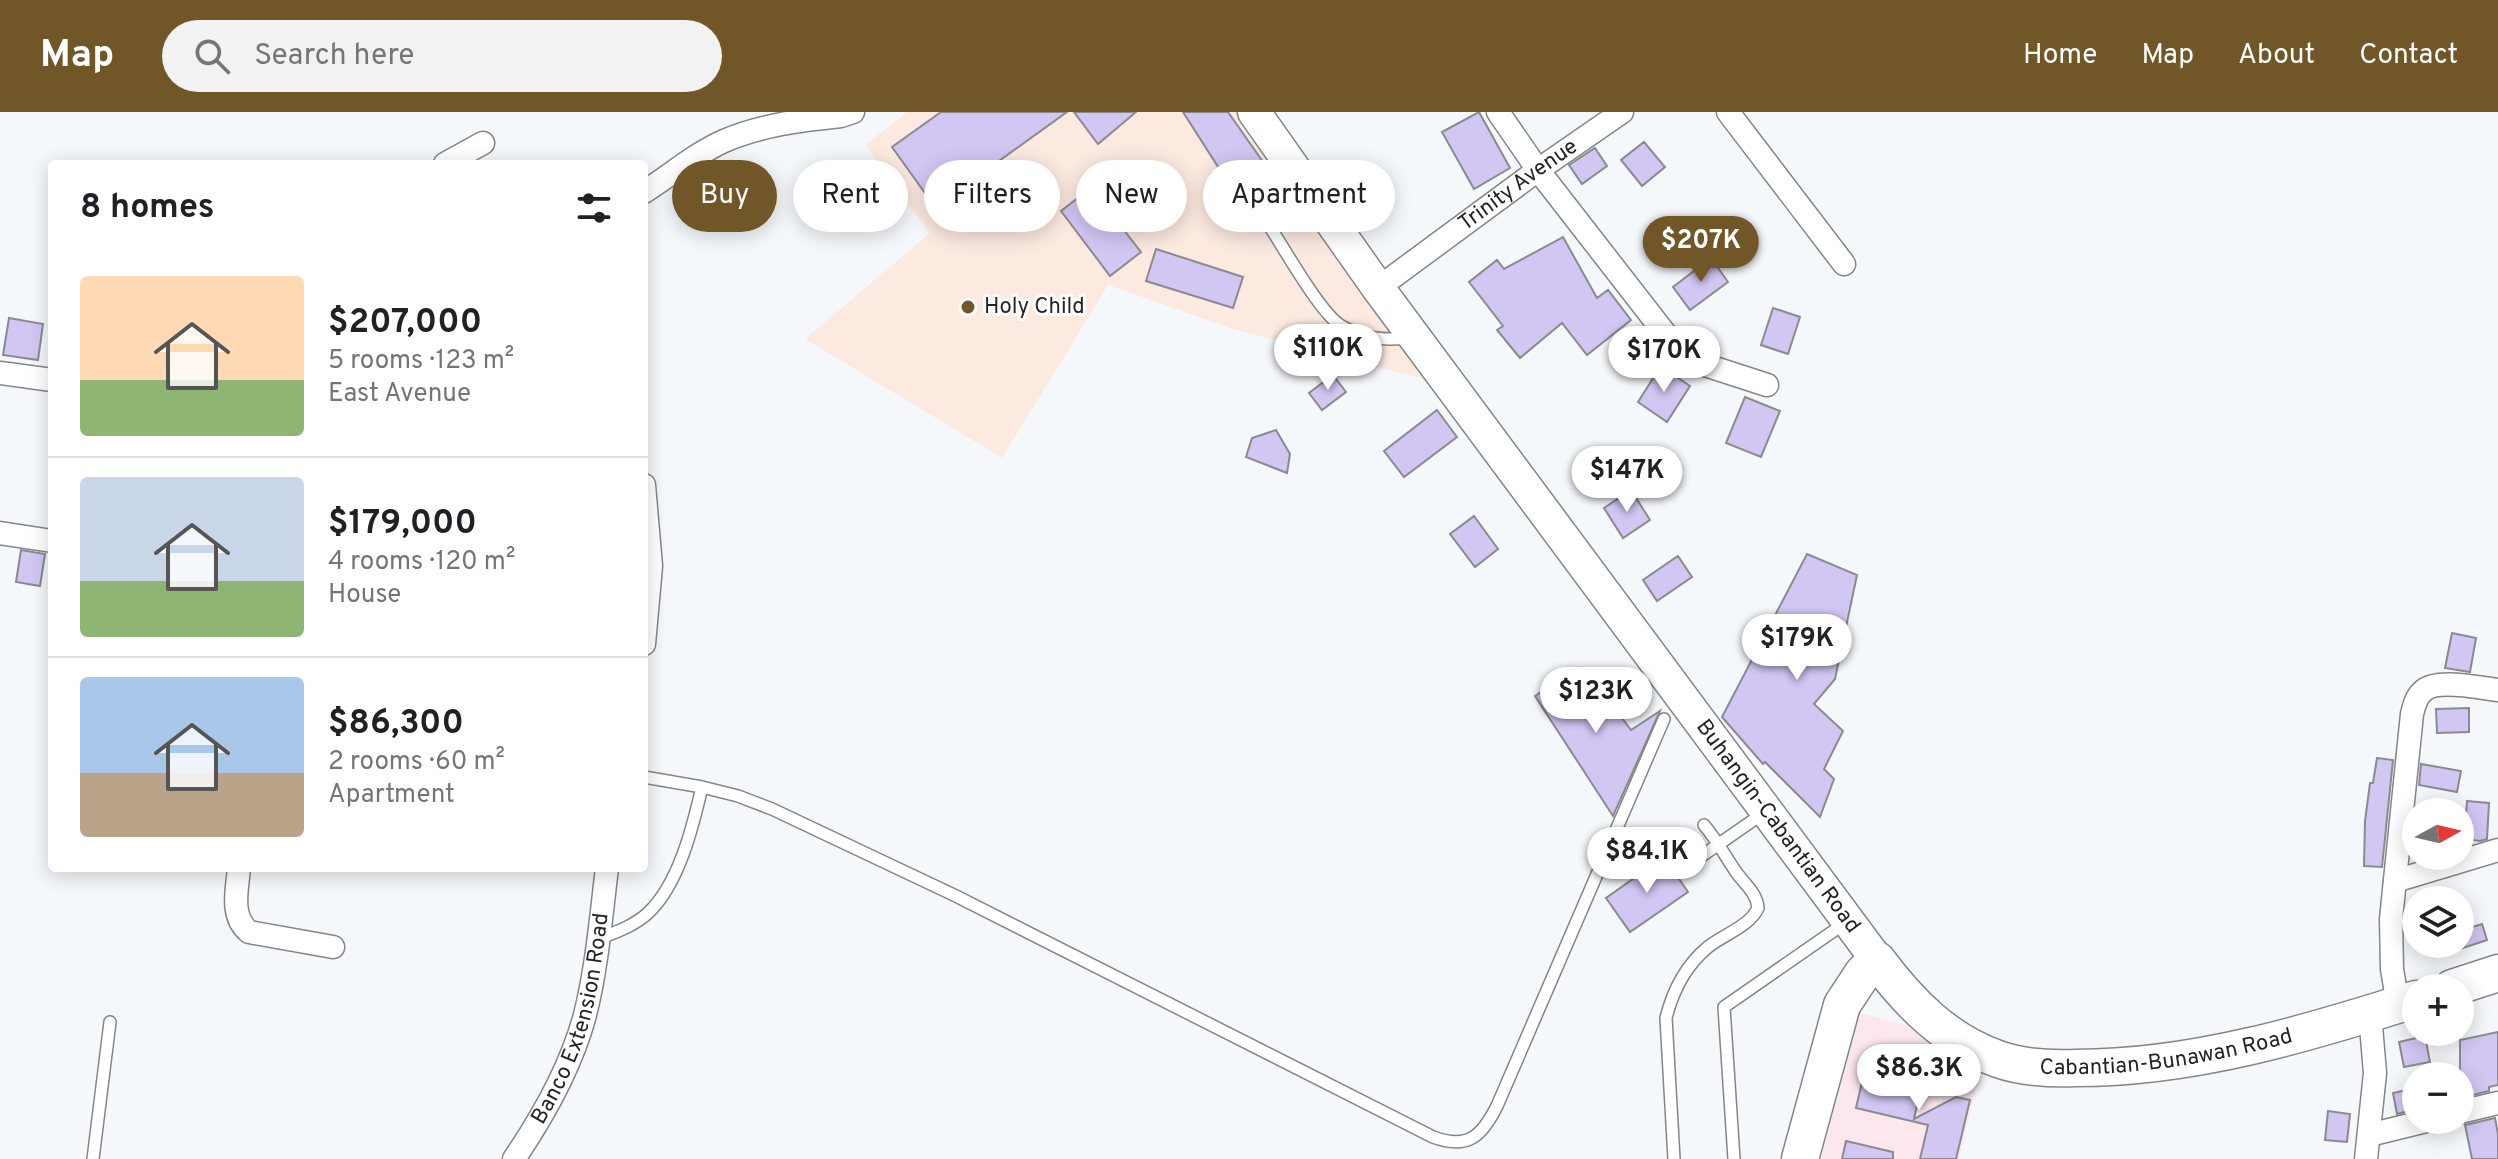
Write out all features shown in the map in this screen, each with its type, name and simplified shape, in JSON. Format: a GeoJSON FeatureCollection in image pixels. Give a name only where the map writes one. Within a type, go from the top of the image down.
{"type":"FeatureCollection","features":[{"type":"Feature","properties":{"kind":"main road","name":"Buhangin-Cabantian Road"},"geometry":{"type":"LineString","coordinates":[[1254,112],[1378,288],[1877,960]]}},
{"type":"Feature","properties":{"kind":"main road","name":"Cabantian-Bunawan Road"},"geometry":{"type":"LineString","coordinates":[[1877,960],[1908,999],[1946,1033],[1998,1059],[2051,1069],[2133,1066],[2201,1057],[2395,1006]]}},
{"type":"Feature","properties":{"kind":"main road"},"geometry":{"type":"LineString","coordinates":[[1800,1159],[1842,1005],[1863,973],[1877,960]]}},
{"type":"Feature","properties":{"kind":"main road"},"geometry":{"type":"LineString","coordinates":[[2474,981],[2498,973]]}},
{"type":"Feature","properties":{"kind":"street"},"geometry":{"type":"LineString","coordinates":[[648,189],[683,164],[724,141],[760,128],[853,112]]}},
{"type":"Feature","properties":{"kind":"street"},"geometry":{"type":"LineString","coordinates":[[1498,112],[1538,170],[1674,345],[1696,362],[1767,385]]}},
{"type":"Feature","properties":{"kind":"street","name":"Trinity Avenue"},"geometry":{"type":"LineString","coordinates":[[1378,288],[1622,112]]}},
{"type":"Feature","properties":{"kind":"street"},"geometry":{"type":"LineString","coordinates":[[1728,112],[1844,264]]}},
{"type":"Feature","properties":{"kind":"street"},"geometry":{"type":"LineString","coordinates":[[452,160],[483,143]]}},
{"type":"Feature","properties":{"kind":"street"},"geometry":{"type":"LineString","coordinates":[[0,373],[48,379]]}},
{"type":"Feature","properties":{"kind":"street"},"geometry":{"type":"LineString","coordinates":[[648,531],[651,566],[648,599]]}},
{"type":"Feature","properties":{"kind":"street"},"geometry":{"type":"LineString","coordinates":[[0,533],[48,540]]}},
{"type":"Feature","properties":{"kind":"street"},"geometry":{"type":"LineString","coordinates":[[2366,1159],[2375,1073],[2395,1006],[2390,947],[2412,714],[2417,698],[2424,689],[2443,684],[2498,690]]}},
{"type":"Feature","properties":{"kind":"street"},"geometry":{"type":"LineString","coordinates":[[2395,881],[2498,849]]}},
{"type":"Feature","properties":{"kind":"street"},"geometry":{"type":"LineString","coordinates":[[239,872],[236,905],[240,925],[261,936],[333,947]]}},
{"type":"Feature","properties":{"kind":"street","name":"Banco Extension Road"},"geometry":{"type":"LineString","coordinates":[[514,1159],[558,1086],[585,1014],[606,872]]}},
{"type":"Feature","properties":{"kind":"street"},"geometry":{"type":"LineString","coordinates":[[2474,1109],[2498,1103]]}},
{"type":"Feature","properties":{"kind":"street"},"geometry":{"type":"LineString","coordinates":[[2369,1135],[2402,1127]]}},
{"type":"Feature","properties":{"kind":"lane"},"geometry":{"type":"LineString","coordinates":[[1273,232],[1337,324],[1357,334],[1387,341],[1414,337]]}},
{"type":"Feature","properties":{"kind":"lane"},"geometry":{"type":"LineString","coordinates":[[648,778],[738,796],[772,809],[997,916],[1433,1137],[1456,1142],[1477,1135],[1487,1125],[1497,1106],[1664,719]]}},
{"type":"Feature","properties":{"kind":"lane"},"geometry":{"type":"LineString","coordinates":[[598,939],[628,927],[648,913],[664,895],[694,822],[702,787]]}},
{"type":"Feature","properties":{"kind":"lane"},"geometry":{"type":"LineString","coordinates":[[1683,869],[1767,811]]}},
{"type":"Feature","properties":{"kind":"lane"},"geometry":{"type":"LineString","coordinates":[[1674,1159],[1666,1018],[1670,1000],[1686,968],[1708,947],[1751,918],[1758,908],[1757,898],[1704,825]]}},
{"type":"Feature","properties":{"kind":"lane"},"geometry":{"type":"LineString","coordinates":[[1734,1159],[1724,1007],[1848,920]]}},
{"type":"Feature","properties":{"kind":"lane"},"geometry":{"type":"LineString","coordinates":[[93,1159],[110,1022]]}},
{"type":"Feature","properties":{"kind":"shaded area","name":"Holy Child"},"geometry":{"type":"Polygon","coordinates":[[[907,112],[1236,112],[1270,160],[1203,160],[1203,232],[1322,232],[1428,380],[1233,329],[1108,285],[1002,458],[805,339],[929,232],[1060,232],[1060,160],[924,160],[924,225],[908,203],[908,160],[876,160],[865,145],[907,112]]]}},
{"type":"Feature","properties":{"kind":"shaded area"},"geometry":{"type":"Polygon","coordinates":[[[1860,1013],[1910,1026],[1977,1082],[1959,1159],[1821,1159],[1860,1013]]]}},
{"type":"Feature","properties":{"kind":"building"},"geometry":{"type":"Polygon","coordinates":[[[941,112],[1067,112],[1000,160],[924,160],[924,192],[908,169],[908,160],[901,160],[892,147],[941,112]]]}},
{"type":"Feature","properties":{"kind":"building"},"geometry":{"type":"Polygon","coordinates":[[[1074,112],[1136,112],[1098,144],[1074,112]]]}},
{"type":"Feature","properties":{"kind":"building"},"geometry":{"type":"Polygon","coordinates":[[[1183,112],[1228,112],[1262,160],[1214,160],[1183,112]]]}},
{"type":"Feature","properties":{"kind":"building"},"geometry":{"type":"Polygon","coordinates":[[[1479,112],[1510,168],[1474,189],[1442,132],[1479,112]]]}},
{"type":"Feature","properties":{"kind":"building"},"geometry":{"type":"Polygon","coordinates":[[[1644,142],[1665,167],[1642,186],[1621,160],[1644,142]]]}},
{"type":"Feature","properties":{"kind":"building"},"geometry":{"type":"Polygon","coordinates":[[[1595,148],[1607,166],[1582,184],[1569,165],[1595,148]]]}},
{"type":"Feature","properties":{"kind":"building"},"geometry":{"type":"Polygon","coordinates":[[[1076,200],[1076,231],[1061,211],[1076,200]]]}},
{"type":"Feature","properties":{"kind":"building"},"geometry":{"type":"Polygon","coordinates":[[[1077,232],[1125,232],[1141,252],[1110,276],[1077,232]]]}},
{"type":"Feature","properties":{"kind":"building"},"geometry":{"type":"Polygon","coordinates":[[[1563,237],[1597,298],[1608,290],[1631,320],[1587,355],[1562,323],[1520,358],[1497,330],[1503,326],[1469,282],[1497,260],[1504,269],[1563,237]]]}},
{"type":"Feature","properties":{"kind":"building"},"geometry":{"type":"Polygon","coordinates":[[[1156,249],[1243,277],[1233,308],[1146,281],[1156,249]]]}},
{"type":"Feature","properties":{"kind":"building"},"geometry":{"type":"Polygon","coordinates":[[[1711,258],[1728,282],[1690,310],[1673,287],[1711,258]]]}},
{"type":"Feature","properties":{"kind":"building"},"geometry":{"type":"Polygon","coordinates":[[[1773,308],[1800,317],[1788,354],[1761,345],[1773,308]]]}},
{"type":"Feature","properties":{"kind":"building"},"geometry":{"type":"Polygon","coordinates":[[[9,318],[43,324],[38,360],[3,355],[9,318]]]}},
{"type":"Feature","properties":{"kind":"building"},"geometry":{"type":"Polygon","coordinates":[[[1661,366],[1690,386],[1667,422],[1638,402],[1661,366]]]}},
{"type":"Feature","properties":{"kind":"building"},"geometry":{"type":"Polygon","coordinates":[[[1333,375],[1346,392],[1322,410],[1309,393],[1333,375]]]}},
{"type":"Feature","properties":{"kind":"building"},"geometry":{"type":"Polygon","coordinates":[[[1745,397],[1780,411],[1761,457],[1726,443],[1745,397]]]}},
{"type":"Feature","properties":{"kind":"building"},"geometry":{"type":"Polygon","coordinates":[[[1437,410],[1457,437],[1404,477],[1384,451],[1437,410]]]}},
{"type":"Feature","properties":{"kind":"building"},"geometry":{"type":"Polygon","coordinates":[[[1276,430],[1290,454],[1287,473],[1246,457],[1252,438],[1276,430]]]}},
{"type":"Feature","properties":{"kind":"building"},"geometry":{"type":"Polygon","coordinates":[[[1631,490],[1650,520],[1623,538],[1604,508],[1631,490]]]}},
{"type":"Feature","properties":{"kind":"building"},"geometry":{"type":"Polygon","coordinates":[[[1474,516],[1498,549],[1475,567],[1450,534],[1474,516]]]}},
{"type":"Feature","properties":{"kind":"building"},"geometry":{"type":"Polygon","coordinates":[[[21,550],[45,554],[40,586],[16,582],[21,550]]]}},
{"type":"Feature","properties":{"kind":"building"},"geometry":{"type":"Polygon","coordinates":[[[1807,554],[1857,575],[1835,679],[1814,704],[1843,731],[1824,769],[1834,779],[1820,817],[1765,762],[1763,764],[1722,717],[1807,554]]]}},
{"type":"Feature","properties":{"kind":"building"},"geometry":{"type":"Polygon","coordinates":[[[1678,556],[1692,577],[1657,601],[1643,580],[1678,556]]]}},
{"type":"Feature","properties":{"kind":"building"},"geometry":{"type":"Polygon","coordinates":[[[2452,633],[2476,638],[2470,672],[2445,668],[2452,633]]]}},
{"type":"Feature","properties":{"kind":"building"},"geometry":{"type":"Polygon","coordinates":[[[1577,668],[1595,701],[1604,694],[1631,730],[1660,711],[1613,816],[1535,696],[1577,668]]]}},
{"type":"Feature","properties":{"kind":"building"},"geometry":{"type":"Polygon","coordinates":[[[2469,708],[2469,732],[2437,733],[2436,709],[2469,708]]]}},
{"type":"Feature","properties":{"kind":"building"},"geometry":{"type":"Polygon","coordinates":[[[2377,758],[2393,760],[2382,867],[2364,866],[2365,821],[2377,758]]]}},
{"type":"Feature","properties":{"kind":"building"},"geometry":{"type":"Polygon","coordinates":[[[2421,764],[2461,771],[2457,792],[2419,785],[2421,764]]]}},
{"type":"Feature","properties":{"kind":"building"},"geometry":{"type":"Polygon","coordinates":[[[2474,802],[2489,803],[2487,839],[2474,840],[2474,802]]]}},
{"type":"Feature","properties":{"kind":"building"},"geometry":{"type":"Polygon","coordinates":[[[1664,857],[1688,892],[1630,932],[1606,898],[1664,857]]]}},
{"type":"Feature","properties":{"kind":"building"},"geometry":{"type":"Polygon","coordinates":[[[2482,924],[2487,940],[2474,944],[2474,927],[2482,924]]]}},
{"type":"Feature","properties":{"kind":"building"},"geometry":{"type":"Polygon","coordinates":[[[2498,1032],[2498,1085],[2474,1095],[2474,1062],[2460,1062],[2460,1046],[2474,1046],[2474,1037],[2498,1032]]]}},
{"type":"Feature","properties":{"kind":"building"},"geometry":{"type":"Polygon","coordinates":[[[2402,1041],[2402,1046],[2427,1046],[2430,1062],[2403,1062],[2399,1042],[2402,1041]]]}},
{"type":"Feature","properties":{"kind":"building"},"geometry":{"type":"Polygon","coordinates":[[[1901,1062],[1925,1067],[1914,1119],[1956,1097],[1970,1100],[1956,1159],[1920,1159],[1928,1125],[1856,1108],[1862,1082],[1895,1090],[1901,1062]]]}},
{"type":"Feature","properties":{"kind":"building"},"geometry":{"type":"Polygon","coordinates":[[[2402,1091],[2402,1113],[2397,1114],[2393,1093],[2402,1091]]]}},
{"type":"Feature","properties":{"kind":"building"},"geometry":{"type":"Polygon","coordinates":[[[2328,1111],[2350,1114],[2347,1142],[2325,1140],[2328,1111]]]}},
{"type":"Feature","properties":{"kind":"building"},"geometry":{"type":"Polygon","coordinates":[[[2495,1118],[2498,1159],[2472,1159],[2467,1134],[2474,1134],[2474,1123],[2495,1118]]]}},
{"type":"Feature","properties":{"kind":"building"},"geometry":{"type":"Polygon","coordinates":[[[1846,1141],[1893,1152],[1893,1159],[1842,1159],[1846,1141]]]}},
{"type":"Feature","properties":{"kind":"place","name":"Holy Child"},"geometry":{"type":"Point","coordinates":[968,307]}}]}
